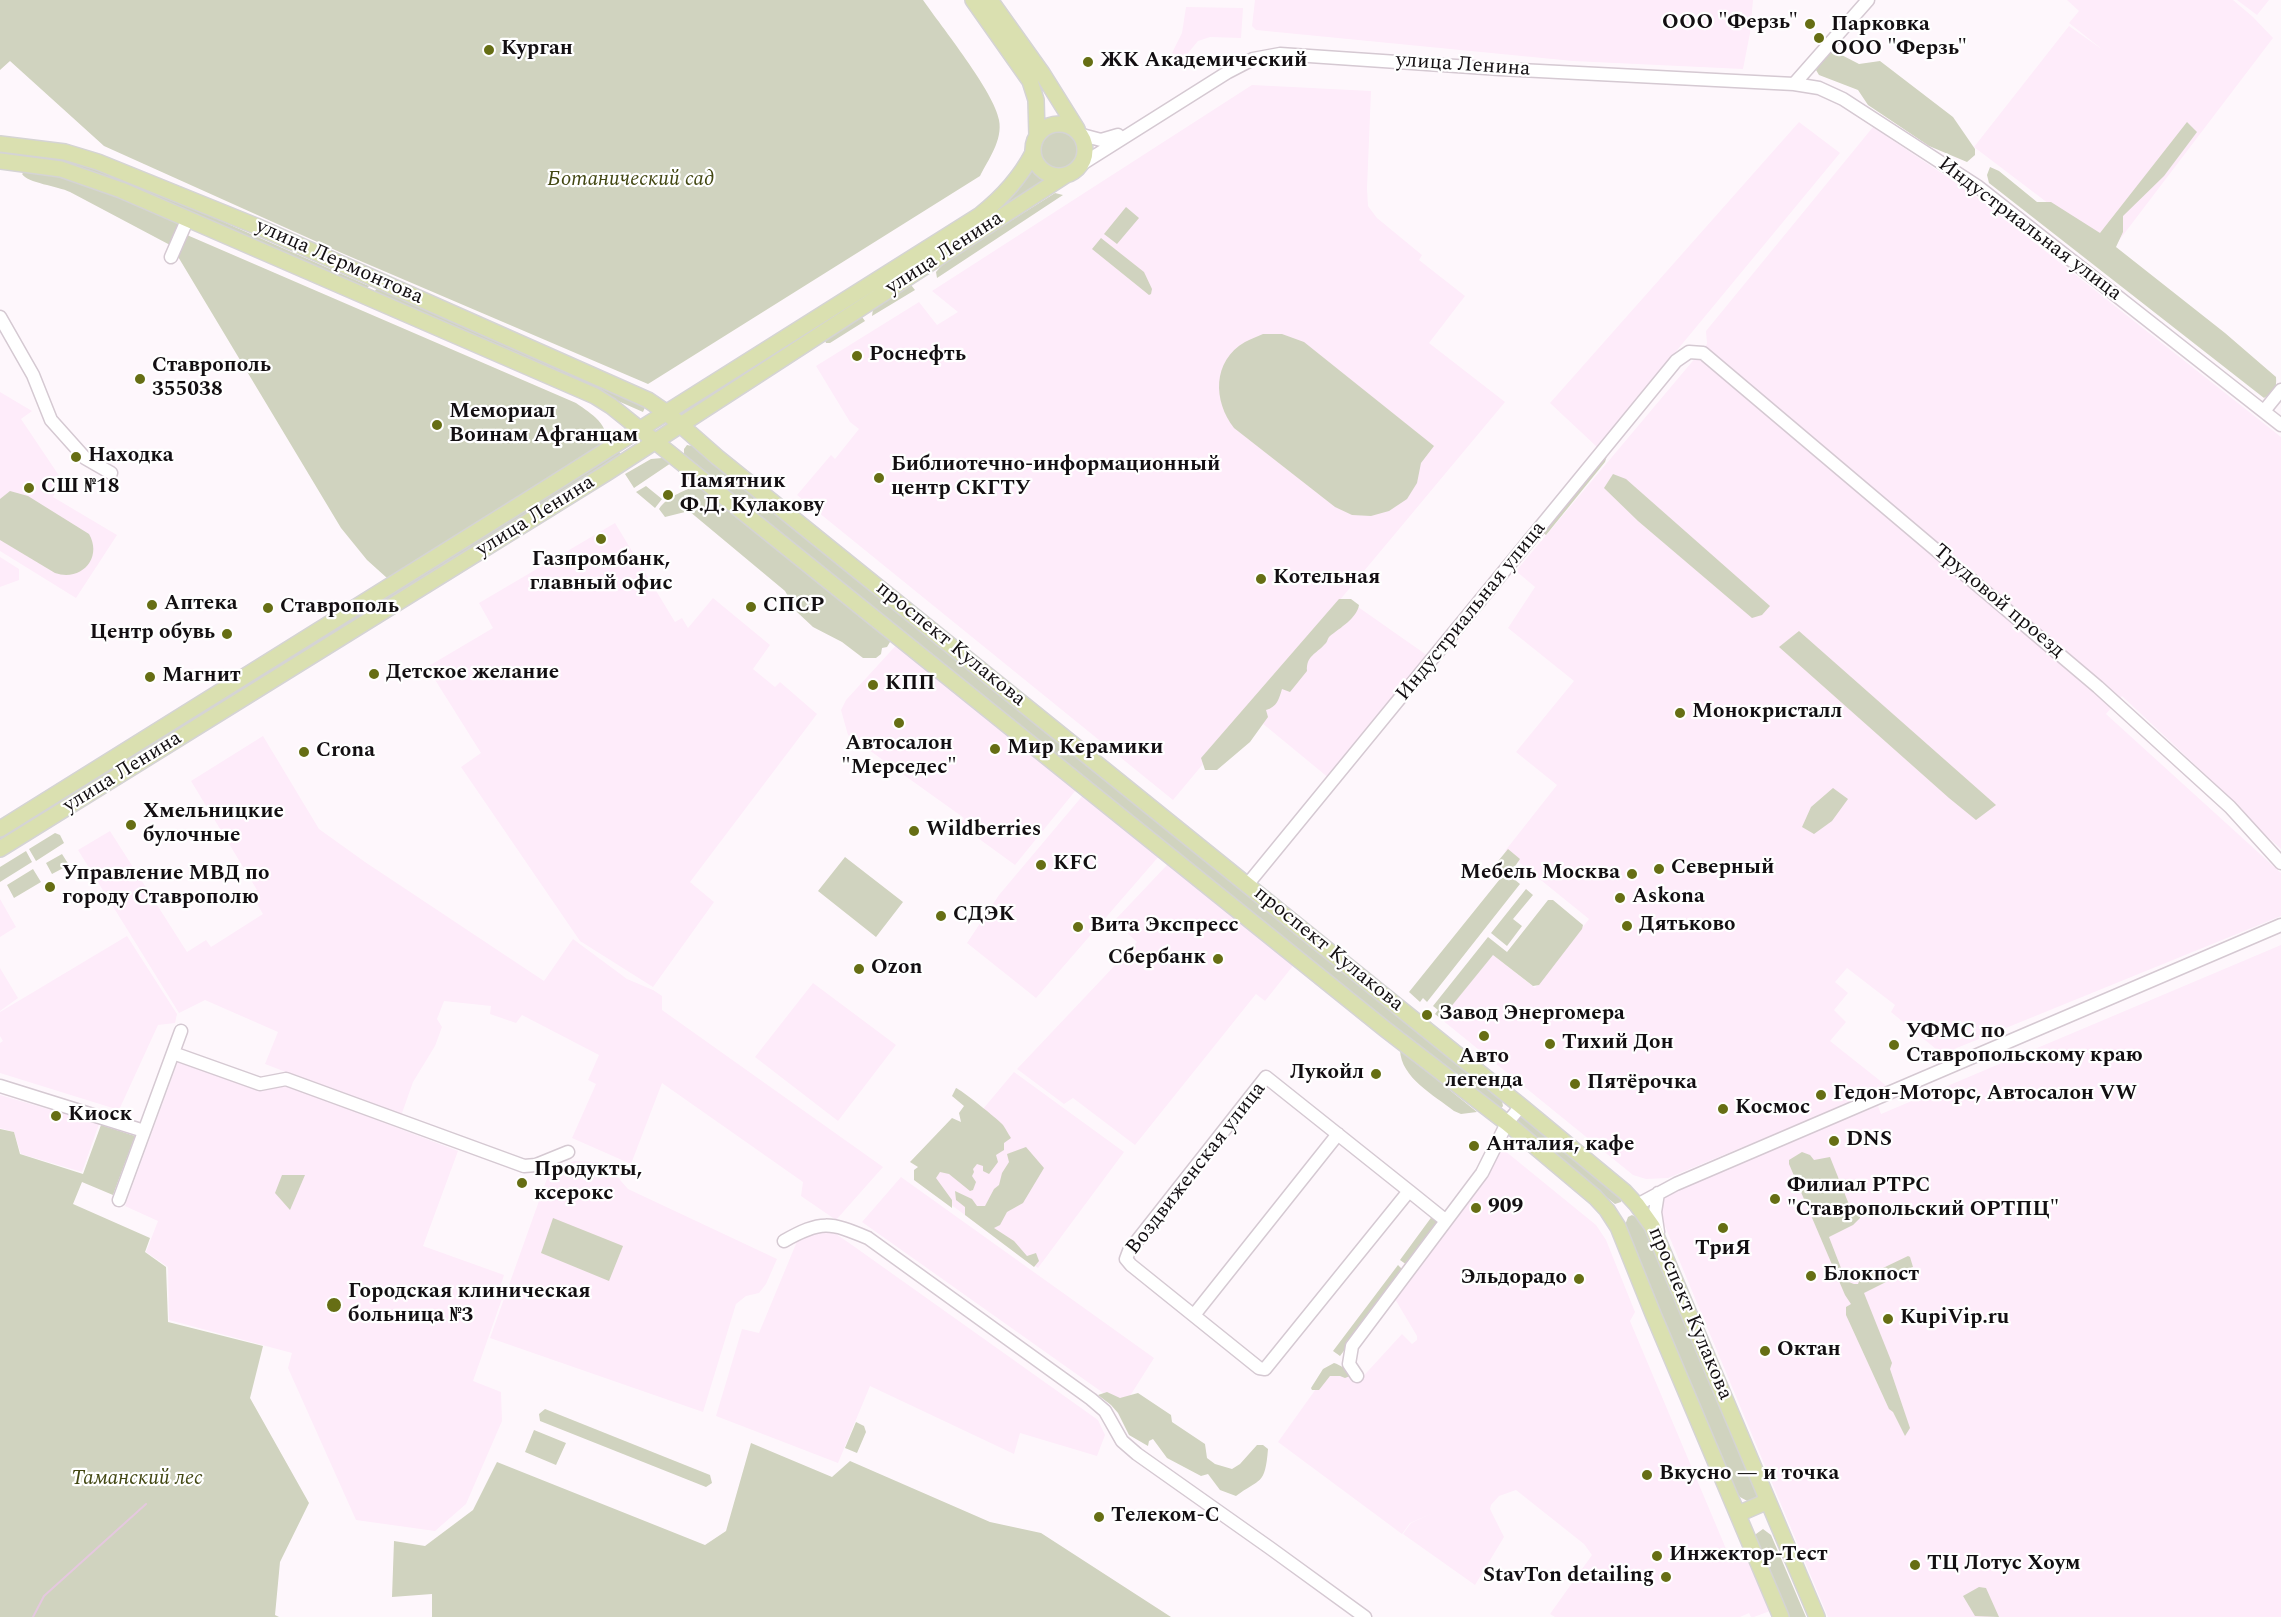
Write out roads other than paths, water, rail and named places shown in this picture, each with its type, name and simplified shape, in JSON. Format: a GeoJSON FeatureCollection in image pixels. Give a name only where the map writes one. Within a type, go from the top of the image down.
{"type":"FeatureCollection","features":[{"type":"Feature","properties":{"kind":"main road"},"geometry":{"type":"LineString","coordinates":[[973,0],[1030,81],[1036,100],[1037,136],[1033,153],[1036,162],[1048,174],[1066,175],[1075,171],[1082,164],[1085,155],[1085,145],[1079,132],[1042,73],[990,0]]}},
{"type":"Feature","properties":{"kind":"main road"},"geometry":{"type":"LineString","coordinates":[[1037,136],[1051,124],[1069,125],[1079,132]]}},
{"type":"Feature","properties":{"kind":"main road","name":"улица Лермонтова"},"geometry":{"type":"LineString","coordinates":[[0,144],[65,152],[98,162],[256,226],[648,400],[667,413]]}},
{"type":"Feature","properties":{"kind":"main road","name":"улица Ленина"},"geometry":{"type":"LineString","coordinates":[[0,829],[642,429],[980,214],[1006,192],[1021,175],[1033,153]]}},
{"type":"Feature","properties":{"kind":"main road","name":"улица Лермонтова"},"geometry":{"type":"LineString","coordinates":[[0,161],[51,167],[82,175],[188,218],[368,299],[595,396],[642,429]]}},
{"type":"Feature","properties":{"kind":"main road","name":"улица Ленина"},"geometry":{"type":"LineString","coordinates":[[0,849],[657,441],[1066,175]]}},
{"type":"Feature","properties":{"kind":"main road"},"geometry":{"type":"LineString","coordinates":[[368,299],[376,280]]}},
{"type":"Feature","properties":{"kind":"main road","name":"проспект Кулакова"},"geometry":{"type":"LineString","coordinates":[[667,413],[734,471],[1625,1192],[1648,1198],[1652,1226],[1817,1617]]}},
{"type":"Feature","properties":{"kind":"main road","name":"проспект Кулакова"},"geometry":{"type":"LineString","coordinates":[[642,429],[1369,1016],[1507,1123],[1590,1193],[1614,1219],[1781,1617]]}},
{"type":"Feature","properties":{"kind":"main road"},"geometry":{"type":"LineString","coordinates":[[1614,1219],[1648,1198]]}},
{"type":"Feature","properties":{"kind":"main road"},"geometry":{"type":"LineString","coordinates":[[1738,1514],[1768,1501]]}},
{"type":"Feature","properties":{"kind":"street"},"geometry":{"type":"LineString","coordinates":[[1794,84],[1868,0]]}},
{"type":"Feature","properties":{"kind":"street","name":"улица Ленина"},"geometry":{"type":"LineString","coordinates":[[1082,164],[1243,63],[1280,54],[1500,69],[1794,84]]}},
{"type":"Feature","properties":{"kind":"street","name":"Индустриальная улица"},"geometry":{"type":"LineString","coordinates":[[1794,84],[1819,88],[1843,99],[1968,179],[2281,425]]}},
{"type":"Feature","properties":{"kind":"street","name":"улица Ленина"},"geometry":{"type":"LineString","coordinates":[[1079,132],[1101,140],[1110,139],[1143,122],[1149,122]]}},
{"type":"Feature","properties":{"kind":"street"},"geometry":{"type":"LineString","coordinates":[[171,257],[188,218]]}},
{"type":"Feature","properties":{"kind":"street"},"geometry":{"type":"LineString","coordinates":[[0,317],[33,375],[51,420],[85,458],[111,473]]}},
{"type":"Feature","properties":{"kind":"street","name":"Индустриальная улица"},"geometry":{"type":"LineString","coordinates":[[1247,885],[1676,362],[1689,352],[1703,353]]}},
{"type":"Feature","properties":{"kind":"street","name":"Трудовой проезд"},"geometry":{"type":"LineString","coordinates":[[1703,353],[2098,687],[2230,807],[2281,863]]}},
{"type":"Feature","properties":{"kind":"street"},"geometry":{"type":"LineString","coordinates":[[2264,411],[2281,390]]}},
{"type":"Feature","properties":{"kind":"street"},"geometry":{"type":"LineString","coordinates":[[1661,1245],[1655,1212],[1648,1198],[1676,1184],[2281,926]]}},
{"type":"Feature","properties":{"kind":"street"},"geometry":{"type":"LineString","coordinates":[[119,1200],[181,1031]]}},
{"type":"Feature","properties":{"kind":"street"},"geometry":{"type":"LineString","coordinates":[[173,1053],[261,1084],[286,1079],[524,1166],[536,1165],[568,1152]]}},
{"type":"Feature","properties":{"kind":"street","name":"Воздвиженская улица"},"geometry":{"type":"LineString","coordinates":[[1409,1191],[1265,1369],[1259,1368],[1126,1259],[1129,1251],[1266,1077],[1409,1191],[1444,1220]]}},
{"type":"Feature","properties":{"kind":"street"},"geometry":{"type":"LineString","coordinates":[[0,1086],[144,1131]]}},
{"type":"Feature","properties":{"kind":"street"},"geometry":{"type":"LineString","coordinates":[[1357,1376],[1349,1365],[1352,1346],[1444,1220],[1482,1173],[1507,1123],[1521,1106]]}},
{"type":"Feature","properties":{"kind":"street"},"geometry":{"type":"LineString","coordinates":[[1194,1316],[1338,1134]]}},
{"type":"Feature","properties":{"kind":"street"},"geometry":{"type":"LineString","coordinates":[[1655,1212],[1660,1200],[1676,1184]]}},
{"type":"Feature","properties":{"kind":"street"},"geometry":{"type":"LineString","coordinates":[[784,1241],[810,1227],[821,1224],[835,1226],[868,1238],[1091,1399],[1105,1411],[1122,1441],[1137,1454],[1365,1617]]}},
{"type":"Feature","properties":{"kind":"waterway"},"geometry":{"type":"LineString","coordinates":[[33,1617],[44,1596],[146,1504]]}},
{"type":"Feature","properties":{"kind":"place","name":"ООО \"Ферзь\""},"geometry":{"type":"Point","coordinates":[1810,24]}},
{"type":"Feature","properties":{"kind":"place","name":"Парковка ООО \"Ферзь\""},"geometry":{"type":"Point","coordinates":[1819,38]}},
{"type":"Feature","properties":{"kind":"place","name":"Курган"},"geometry":{"type":"Point","coordinates":[489,50]}},
{"type":"Feature","properties":{"kind":"place","name":"ЖК Академический"},"geometry":{"type":"Point","coordinates":[1088,62]}},
{"type":"Feature","properties":{"kind":"place","name":"Роснефть"},"geometry":{"type":"Point","coordinates":[857,356]}},
{"type":"Feature","properties":{"kind":"place","name":"Ставрополь 355038"},"geometry":{"type":"Point","coordinates":[140,379]}},
{"type":"Feature","properties":{"kind":"place","name":"Мемориал Воинам Афганцам"},"geometry":{"type":"Point","coordinates":[437,425]}},
{"type":"Feature","properties":{"kind":"place","name":"Находка"},"geometry":{"type":"Point","coordinates":[76,457]}},
{"type":"Feature","properties":{"kind":"place","name":"Библиотечно-информационный центр СКГТУ"},"geometry":{"type":"Point","coordinates":[879,478]}},
{"type":"Feature","properties":{"kind":"place","name":"СШ №18"},"geometry":{"type":"Point","coordinates":[29,488]}},
{"type":"Feature","properties":{"kind":"place","name":"Памятник Ф.Д. Кулакову"},"geometry":{"type":"Point","coordinates":[668,495]}},
{"type":"Feature","properties":{"kind":"place","name":"Газпромбанк, главный офис"},"geometry":{"type":"Point","coordinates":[601,539]}},
{"type":"Feature","properties":{"kind":"place","name":"Котельная"},"geometry":{"type":"Point","coordinates":[1261,579]}},
{"type":"Feature","properties":{"kind":"place","name":"Аптека"},"geometry":{"type":"Point","coordinates":[152,605]}},
{"type":"Feature","properties":{"kind":"place","name":"СПСР"},"geometry":{"type":"Point","coordinates":[751,607]}},
{"type":"Feature","properties":{"kind":"place","name":"Ставрополь"},"geometry":{"type":"Point","coordinates":[268,608]}},
{"type":"Feature","properties":{"kind":"place","name":"Центр обувь"},"geometry":{"type":"Point","coordinates":[227,634]}},
{"type":"Feature","properties":{"kind":"place","name":"Детское желание"},"geometry":{"type":"Point","coordinates":[374,674]}},
{"type":"Feature","properties":{"kind":"place","name":"Магнит"},"geometry":{"type":"Point","coordinates":[150,677]}},
{"type":"Feature","properties":{"kind":"place","name":"КПП"},"geometry":{"type":"Point","coordinates":[873,685]}},
{"type":"Feature","properties":{"kind":"place","name":"Монокристалл"},"geometry":{"type":"Point","coordinates":[1680,713]}},
{"type":"Feature","properties":{"kind":"place","name":"Автосалон \"Мерседес\""},"geometry":{"type":"Point","coordinates":[899,723]}},
{"type":"Feature","properties":{"kind":"place","name":"Мир Керамики"},"geometry":{"type":"Point","coordinates":[995,749]}},
{"type":"Feature","properties":{"kind":"place","name":"Crona"},"geometry":{"type":"Point","coordinates":[304,752]}},
{"type":"Feature","properties":{"kind":"place","name":"Хмельницкие булочные"},"geometry":{"type":"Point","coordinates":[131,825]}},
{"type":"Feature","properties":{"kind":"place","name":"Wildberries"},"geometry":{"type":"Point","coordinates":[914,831]}},
{"type":"Feature","properties":{"kind":"place","name":"KFC"},"geometry":{"type":"Point","coordinates":[1041,865]}},
{"type":"Feature","properties":{"kind":"place","name":"Северный"},"geometry":{"type":"Point","coordinates":[1659,869]}},
{"type":"Feature","properties":{"kind":"place","name":"Мебель Москва"},"geometry":{"type":"Point","coordinates":[1632,874]}},
{"type":"Feature","properties":{"kind":"place","name":"Управление МВД по городу Ставрополю"},"geometry":{"type":"Point","coordinates":[50,887]}},
{"type":"Feature","properties":{"kind":"place","name":"Askona"},"geometry":{"type":"Point","coordinates":[1620,898]}},
{"type":"Feature","properties":{"kind":"place","name":"СДЭК"},"geometry":{"type":"Point","coordinates":[941,916]}},
{"type":"Feature","properties":{"kind":"place","name":"Дятьково"},"geometry":{"type":"Point","coordinates":[1627,926]}},
{"type":"Feature","properties":{"kind":"place","name":"Вита Экспресс"},"geometry":{"type":"Point","coordinates":[1078,927]}},
{"type":"Feature","properties":{"kind":"place","name":"Сбербанк"},"geometry":{"type":"Point","coordinates":[1218,959]}},
{"type":"Feature","properties":{"kind":"place","name":"Ozon"},"geometry":{"type":"Point","coordinates":[859,969]}},
{"type":"Feature","properties":{"kind":"place","name":"Завод Энергомера"},"geometry":{"type":"Point","coordinates":[1427,1015]}},
{"type":"Feature","properties":{"kind":"place","name":"Авто легенда"},"geometry":{"type":"Point","coordinates":[1484,1036]}},
{"type":"Feature","properties":{"kind":"place","name":"Тихий Дон"},"geometry":{"type":"Point","coordinates":[1550,1044]}},
{"type":"Feature","properties":{"kind":"place","name":"УФМС по Ставропольскому краю"},"geometry":{"type":"Point","coordinates":[1894,1045]}},
{"type":"Feature","properties":{"kind":"place","name":"Лукойл"},"geometry":{"type":"Point","coordinates":[1376,1074]}},
{"type":"Feature","properties":{"kind":"place","name":"Пятёрочка"},"geometry":{"type":"Point","coordinates":[1575,1084]}},
{"type":"Feature","properties":{"kind":"place","name":"Гедон-Моторс, Автосалон VW"},"geometry":{"type":"Point","coordinates":[1821,1095]}},
{"type":"Feature","properties":{"kind":"place","name":"Космос"},"geometry":{"type":"Point","coordinates":[1723,1109]}},
{"type":"Feature","properties":{"kind":"place","name":"Киоск"},"geometry":{"type":"Point","coordinates":[56,1116]}},
{"type":"Feature","properties":{"kind":"place","name":"DNS"},"geometry":{"type":"Point","coordinates":[1834,1141]}},
{"type":"Feature","properties":{"kind":"place","name":"Анталия, кафе"},"geometry":{"type":"Point","coordinates":[1474,1146]}},
{"type":"Feature","properties":{"kind":"place","name":"Продукты, ксерокс"},"geometry":{"type":"Point","coordinates":[522,1183]}},
{"type":"Feature","properties":{"kind":"place","name":"Филиал РТРС \"Ставропольский ОРТПЦ\""},"geometry":{"type":"Point","coordinates":[1775,1199]}},
{"type":"Feature","properties":{"kind":"place","name":"909"},"geometry":{"type":"Point","coordinates":[1476,1208]}},
{"type":"Feature","properties":{"kind":"place","name":"ТриЯ"},"geometry":{"type":"Point","coordinates":[1723,1228]}},
{"type":"Feature","properties":{"kind":"place","name":"Блокпост"},"geometry":{"type":"Point","coordinates":[1811,1276]}},
{"type":"Feature","properties":{"kind":"place","name":"Эльдорадо"},"geometry":{"type":"Point","coordinates":[1579,1279]}},
{"type":"Feature","properties":{"kind":"place","name":"Городская клиническая больница №3"},"geometry":{"type":"Point","coordinates":[334,1305]}},
{"type":"Feature","properties":{"kind":"place","name":"KupiVip.ru"},"geometry":{"type":"Point","coordinates":[1888,1319]}},
{"type":"Feature","properties":{"kind":"place","name":"Октан"},"geometry":{"type":"Point","coordinates":[1765,1351]}},
{"type":"Feature","properties":{"kind":"place","name":"Вкусно — и точка"},"geometry":{"type":"Point","coordinates":[1647,1475]}},
{"type":"Feature","properties":{"kind":"place","name":"Телеком-С"},"geometry":{"type":"Point","coordinates":[1099,1517]}},
{"type":"Feature","properties":{"kind":"place","name":"Инжектор-Тест"},"geometry":{"type":"Point","coordinates":[1657,1556]}},
{"type":"Feature","properties":{"kind":"place","name":"ТЦ Лотус Хоум"},"geometry":{"type":"Point","coordinates":[1915,1565]}},
{"type":"Feature","properties":{"kind":"place","name":"StavTon detailing"},"geometry":{"type":"Point","coordinates":[1666,1577]}},
{"type":"Feature","properties":{"kind":"park label","name":"Ботанический сад"},"geometry":{"type":"Point","coordinates":[631,181]}},
{"type":"Feature","properties":{"kind":"park label","name":"Таманский лес"},"geometry":{"type":"Point","coordinates":[137,1480]}}]}
